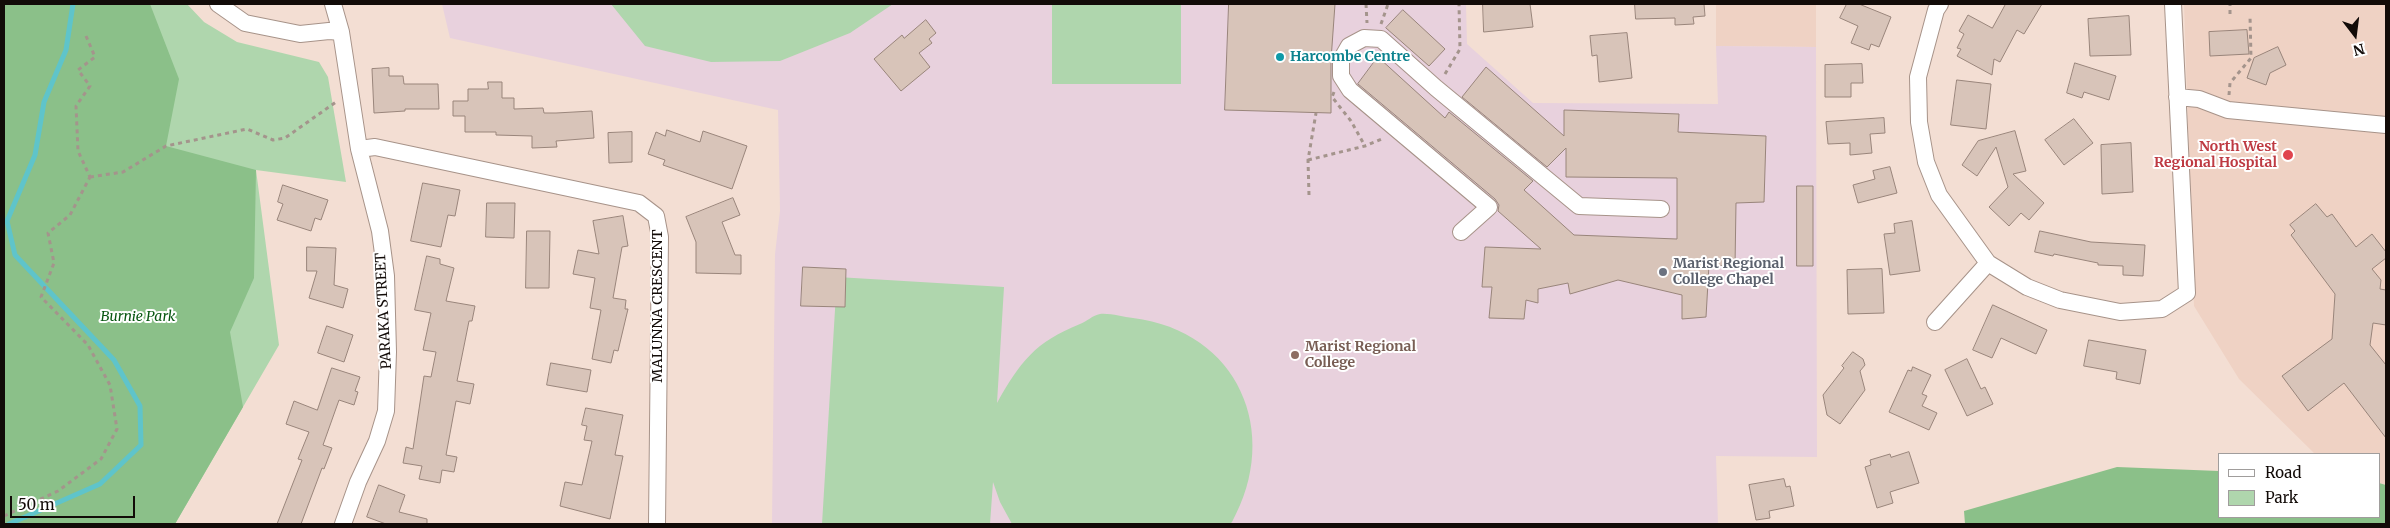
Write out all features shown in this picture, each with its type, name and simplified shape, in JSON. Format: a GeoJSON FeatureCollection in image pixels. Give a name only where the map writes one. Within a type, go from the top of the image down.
{"type":"FeatureCollection","features":[{"type":"Feature","properties":{"kind":"street"},"geometry":{"type":"LineString","coordinates":[[218,4],[245,23],[300,34],[329,31],[340,32]]}},
{"type":"Feature","properties":{"kind":"street","name":"PARAKA STREET"},"geometry":{"type":"LineString","coordinates":[[333,4],[340,32],[359,150],[380,231],[386,276],[388,352],[386,411],[378,442],[358,482],[343,524]]}},
{"type":"Feature","properties":{"kind":"street"},"geometry":{"type":"LineString","coordinates":[[1940,4],[1936,10],[1918,77],[1919,122],[1926,162],[1939,195],[1988,263],[2027,287],[2060,300],[2120,312],[2162,309],[2187,292],[2173,4]]}},
{"type":"Feature","properties":{"kind":"street"},"geometry":{"type":"LineString","coordinates":[[1461,232],[1489,207],[1350,90],[1341,76],[1341,60],[1349,46],[1364,38],[1381,39],[1436,88],[1579,206],[1661,210]]}},
{"type":"Feature","properties":{"kind":"street"},"geometry":{"type":"LineString","coordinates":[[2177,97],[2198,99],[2228,110],[2386,125]]}},
{"type":"Feature","properties":{"kind":"street","name":"MALUNNA CRESCENT"},"geometry":{"type":"LineString","coordinates":[[359,150],[375,147],[639,202],[656,216],[660,238],[657,524]]}},
{"type":"Feature","properties":{"kind":"street"},"geometry":{"type":"LineString","coordinates":[[1935,322],[1988,263]]}},
{"type":"Feature","properties":{"kind":"path"},"geometry":{"type":"LineString","coordinates":[[1436,88],[1460,49],[1459,4]]}},
{"type":"Feature","properties":{"kind":"path"},"geometry":{"type":"LineString","coordinates":[[2230,4],[2230,14]]}},
{"type":"Feature","properties":{"kind":"path"},"geometry":{"type":"LineString","coordinates":[[2228,110],[2230,83],[2251,58],[2250,16]]}},
{"type":"Feature","properties":{"kind":"path"},"geometry":{"type":"LineString","coordinates":[[86,36],[96,57],[78,70],[90,86],[76,106],[78,151],[90,176]]}},
{"type":"Feature","properties":{"kind":"path"},"geometry":{"type":"LineString","coordinates":[[1341,76],[1332,97],[1351,120],[1365,146]]}},
{"type":"Feature","properties":{"kind":"path"},"geometry":{"type":"LineString","coordinates":[[90,176],[123,172],[166,146],[247,129],[273,140],[285,138],[349,94]]}},
{"type":"Feature","properties":{"kind":"path"},"geometry":{"type":"LineString","coordinates":[[1309,195],[1308,160],[1316,113]]}},
{"type":"Feature","properties":{"kind":"path"},"geometry":{"type":"LineString","coordinates":[[1308,160],[1365,146],[1400,132]]}},
{"type":"Feature","properties":{"kind":"path"},"geometry":{"type":"LineString","coordinates":[[4,516],[58,491],[101,459],[117,429],[110,384],[88,345],[41,297],[54,263],[48,233],[70,215],[90,176]]}},
{"type":"Feature","properties":{"kind":"shaded area","name":"Marist Regional College"},"geometry":{"type":"Polygon","coordinates":[[[442,4],[1466,4],[1467,44],[1533,103],[1718,104],[1716,46],[1816,47],[1817,457],[1716,456],[1718,524],[772,524],[775,254],[780,211],[778,110],[450,38],[442,4]]]}},
{"type":"Feature","properties":{"kind":"shaded area"},"geometry":{"type":"Polygon","coordinates":[[[1716,4],[1816,4],[1816,47],[1716,46],[1716,4]]]}},
{"type":"Feature","properties":{"kind":"shaded area","name":"North West Regional Hospital"},"geometry":{"type":"Polygon","coordinates":[[[2184,4],[2386,4],[2386,485],[2380,483],[2380,453],[2314,453],[2239,379],[2194,306],[2184,4]]]}},
{"type":"Feature","properties":{"kind":"green space","name":"Burnie Park"},"geometry":{"type":"Polygon","coordinates":[[[4,4],[187,4],[204,22],[237,42],[319,62],[328,77],[346,182],[256,170],[279,345],[175,524],[4,524],[4,4]]]}},
{"type":"Feature","properties":{"kind":"green space","name":"Burnie Park"},"geometry":{"type":"Polygon","coordinates":[[[4,4],[150,4],[179,79],[166,146],[256,170],[254,278],[230,332],[243,407],[175,524],[4,524],[4,4]]]}},
{"type":"Feature","properties":{"kind":"green space"},"geometry":{"type":"Polygon","coordinates":[[[611,4],[893,4],[850,33],[780,61],[711,62],[645,46],[611,4]]]}},
{"type":"Feature","properties":{"kind":"green space"},"geometry":{"type":"Polygon","coordinates":[[[1052,4],[1181,4],[1181,84],[1052,84],[1052,4]]]}},
{"type":"Feature","properties":{"kind":"green space"},"geometry":{"type":"Polygon","coordinates":[[[837,277],[1004,287],[997,403],[1013,376],[1040,346],[1064,331],[1100,314],[1133,318],[1169,327],[1200,343],[1224,365],[1241,391],[1250,421],[1252,454],[1246,488],[1232,522],[1230,524],[1012,524],[1000,502],[993,482],[990,524],[822,524],[837,277]]]}},
{"type":"Feature","properties":{"kind":"green space"},"geometry":{"type":"Polygon","coordinates":[[[2117,467],[2218,471],[2218,518],[2380,518],[2380,483],[2386,485],[2386,524],[1965,524],[1964,511],[2117,467]]]}},
{"type":"Feature","properties":{"kind":"building","name":"Harcombe Centre"},"geometry":{"type":"Polygon","coordinates":[[[1229,4],[1335,4],[1331,60],[1331,113],[1225,110],[1229,4]]]}},
{"type":"Feature","properties":{"kind":"building"},"geometry":{"type":"Polygon","coordinates":[[[1483,4],[1530,4],[1533,27],[1484,32],[1483,4]]]}},
{"type":"Feature","properties":{"kind":"building"},"geometry":{"type":"Polygon","coordinates":[[[1635,4],[1704,4],[1705,16],[1693,17],[1694,24],[1675,25],[1675,18],[1636,19],[1635,4]]]}},
{"type":"Feature","properties":{"kind":"building"},"geometry":{"type":"Polygon","coordinates":[[[1847,4],[1859,4],[1891,17],[1879,47],[1871,44],[1869,50],[1851,43],[1858,26],[1840,18],[1847,4]]]}},
{"type":"Feature","properties":{"kind":"building"},"geometry":{"type":"Polygon","coordinates":[[[2006,4],[2042,4],[2024,34],[2017,30],[2000,62],[1994,59],[1992,75],[1957,56],[1961,49],[1957,48],[1964,34],[1959,31],[1968,15],[1992,28],[2006,4]]]}},
{"type":"Feature","properties":{"kind":"building"},"geometry":{"type":"Polygon","coordinates":[[[1403,10],[1445,49],[1429,66],[1386,28],[1403,10]]]}},
{"type":"Feature","properties":{"kind":"building"},"geometry":{"type":"Polygon","coordinates":[[[2129,16],[2131,55],[2090,56],[2088,19],[2129,16]]]}},
{"type":"Feature","properties":{"kind":"building"},"geometry":{"type":"Polygon","coordinates":[[[926,20],[936,33],[929,39],[932,43],[919,53],[930,67],[901,91],[874,59],[902,35],[904,38],[926,20]]]}},
{"type":"Feature","properties":{"kind":"building"},"geometry":{"type":"Polygon","coordinates":[[[2247,30],[2249,54],[2210,56],[2209,32],[2247,30]]]}},
{"type":"Feature","properties":{"kind":"building"},"geometry":{"type":"Polygon","coordinates":[[[1627,33],[1632,78],[1599,82],[1597,55],[1592,56],[1590,36],[1627,33]]]}},
{"type":"Feature","properties":{"kind":"building"},"geometry":{"type":"Polygon","coordinates":[[[2278,47],[2286,65],[2270,73],[2266,85],[2247,78],[2254,58],[2278,47]]]}},
{"type":"Feature","properties":{"kind":"building"},"geometry":{"type":"Polygon","coordinates":[[[1378,57],[1445,118],[1449,112],[1533,181],[1524,190],[1574,235],[1677,239],[1677,178],[1566,177],[1566,148],[1547,167],[1462,97],[1486,67],[1564,136],[1564,110],[1679,114],[1678,132],[1766,136],[1764,202],[1736,203],[1735,266],[1709,265],[1706,317],[1682,319],[1682,295],[1618,280],[1570,294],[1568,283],[1538,289],[1538,303],[1526,300],[1524,319],[1489,318],[1492,287],[1482,287],[1485,247],[1541,249],[1498,211],[1499,205],[1495,199],[1358,84],[1378,57]]]}},
{"type":"Feature","properties":{"kind":"building"},"geometry":{"type":"Polygon","coordinates":[[[2075,63],[2116,76],[2109,100],[2084,92],[2082,98],[2067,93],[2075,63]]]}},
{"type":"Feature","properties":{"kind":"building"},"geometry":{"type":"Polygon","coordinates":[[[1862,64],[1863,83],[1851,83],[1851,97],[1825,97],[1825,65],[1862,64]]]}},
{"type":"Feature","properties":{"kind":"building"},"geometry":{"type":"Polygon","coordinates":[[[389,68],[389,76],[403,76],[404,84],[438,84],[439,109],[405,109],[405,111],[374,113],[372,69],[389,68]]]}},
{"type":"Feature","properties":{"kind":"building"},"geometry":{"type":"Polygon","coordinates":[[[1957,80],[1991,84],[1986,129],[1951,125],[1957,80]]]}},
{"type":"Feature","properties":{"kind":"building"},"geometry":{"type":"Polygon","coordinates":[[[488,82],[502,82],[502,98],[514,98],[514,109],[543,108],[544,113],[592,111],[594,138],[556,141],[557,147],[532,148],[532,136],[496,135],[496,132],[465,132],[465,116],[453,116],[453,101],[468,101],[468,89],[488,89],[488,82]]]}},
{"type":"Feature","properties":{"kind":"building"},"geometry":{"type":"Polygon","coordinates":[[[1884,118],[1885,133],[1870,134],[1872,153],[1850,155],[1850,143],[1828,144],[1826,122],[1884,118]]]}},
{"type":"Feature","properties":{"kind":"building"},"geometry":{"type":"Polygon","coordinates":[[[2074,119],[2093,143],[2064,165],[2045,140],[2074,119]]]}},
{"type":"Feature","properties":{"kind":"building"},"geometry":{"type":"Polygon","coordinates":[[[667,130],[700,142],[703,131],[747,146],[732,189],[663,165],[665,160],[648,154],[656,132],[665,136],[667,130]]]}},
{"type":"Feature","properties":{"kind":"building"},"geometry":{"type":"Polygon","coordinates":[[[2015,131],[2026,171],[2013,174],[2044,203],[2029,220],[2021,213],[2009,226],[1989,207],[2008,187],[1996,147],[1977,176],[1962,165],[1978,141],[2015,131]]]}},
{"type":"Feature","properties":{"kind":"building"},"geometry":{"type":"Polygon","coordinates":[[[632,132],[632,162],[609,163],[608,133],[632,132]]]}},
{"type":"Feature","properties":{"kind":"building"},"geometry":{"type":"Polygon","coordinates":[[[2131,143],[2133,192],[2102,194],[2101,145],[2131,143]]]}},
{"type":"Feature","properties":{"kind":"building"},"geometry":{"type":"Polygon","coordinates":[[[1890,167],[1897,193],[1858,203],[1853,185],[1875,179],[1873,171],[1890,167]]]}},
{"type":"Feature","properties":{"kind":"building"},"geometry":{"type":"Polygon","coordinates":[[[423,183],[460,190],[455,216],[448,215],[441,247],[411,241],[423,183]]]}},
{"type":"Feature","properties":{"kind":"building"},"geometry":{"type":"Polygon","coordinates":[[[283,185],[328,200],[321,220],[315,218],[311,231],[277,220],[283,204],[278,202],[283,185]]]}},
{"type":"Feature","properties":{"kind":"building"},"geometry":{"type":"Polygon","coordinates":[[[1797,186],[1813,186],[1813,266],[1797,266],[1797,186]]]}},
{"type":"Feature","properties":{"kind":"building"},"geometry":{"type":"Polygon","coordinates":[[[733,198],[740,215],[722,222],[735,255],[741,255],[741,274],[696,273],[696,242],[686,217],[733,198]]]}},
{"type":"Feature","properties":{"kind":"building"},"geometry":{"type":"Polygon","coordinates":[[[487,203],[515,203],[514,238],[486,237],[487,203]]]}},
{"type":"Feature","properties":{"kind":"building"},"geometry":{"type":"Polygon","coordinates":[[[2316,204],[2327,217],[2332,214],[2356,247],[2372,234],[2386,252],[2386,258],[2372,269],[2381,280],[2380,289],[2386,290],[2386,325],[2373,323],[2370,345],[2386,365],[2386,438],[2344,383],[2308,411],[2282,376],[2332,339],[2335,294],[2291,235],[2295,231],[2290,225],[2316,204]]]}},
{"type":"Feature","properties":{"kind":"building"},"geometry":{"type":"Polygon","coordinates":[[[623,216],[628,246],[622,247],[613,298],[626,300],[625,309],[628,309],[618,351],[614,350],[611,363],[592,359],[601,310],[590,308],[595,278],[573,274],[578,250],[599,254],[593,221],[623,216]]]}},
{"type":"Feature","properties":{"kind":"building"},"geometry":{"type":"Polygon","coordinates":[[[1912,221],[1920,271],[1890,275],[1884,234],[1895,233],[1894,224],[1912,221]]]}},
{"type":"Feature","properties":{"kind":"building"},"geometry":{"type":"Polygon","coordinates":[[[527,231],[550,231],[549,288],[526,288],[527,231]]]}},
{"type":"Feature","properties":{"kind":"building"},"geometry":{"type":"Polygon","coordinates":[[[2040,231],[2091,242],[2145,245],[2143,276],[2123,275],[2123,266],[2098,265],[2098,263],[2035,252],[2040,231]]]}},
{"type":"Feature","properties":{"kind":"building"},"geometry":{"type":"Polygon","coordinates":[[[307,247],[336,248],[334,285],[348,289],[343,308],[309,298],[317,271],[307,271],[307,247]]]}},
{"type":"Feature","properties":{"kind":"building"},"geometry":{"type":"Polygon","coordinates":[[[427,256],[440,259],[440,264],[454,268],[446,301],[475,306],[472,321],[469,321],[457,381],[474,384],[470,404],[456,401],[446,455],[457,457],[454,472],[442,470],[440,483],[419,479],[422,466],[403,463],[406,447],[413,449],[424,376],[431,377],[436,352],[423,350],[431,313],[415,310],[427,256]]]}},
{"type":"Feature","properties":{"kind":"building"},"geometry":{"type":"Polygon","coordinates":[[[803,267],[846,269],[845,307],[801,306],[803,267]]]}},
{"type":"Feature","properties":{"kind":"building"},"geometry":{"type":"Polygon","coordinates":[[[1882,269],[1884,313],[1848,314],[1847,270],[1882,269]]]}},
{"type":"Feature","properties":{"kind":"building"},"geometry":{"type":"Polygon","coordinates":[[[1993,305],[2047,330],[2036,354],[2001,338],[1992,358],[1973,350],[1993,305]]]}},
{"type":"Feature","properties":{"kind":"building"},"geometry":{"type":"Polygon","coordinates":[[[327,326],[353,335],[344,362],[318,353],[327,326]]]}},
{"type":"Feature","properties":{"kind":"building"},"geometry":{"type":"Polygon","coordinates":[[[2089,340],[2146,350],[2140,384],[2116,379],[2117,372],[2084,366],[2089,340]]]}},
{"type":"Feature","properties":{"kind":"building"},"geometry":{"type":"Polygon","coordinates":[[[1853,352],[1863,359],[1865,365],[1860,371],[1865,390],[1840,424],[1827,415],[1823,395],[1844,368],[1842,366],[1853,352]]]}},
{"type":"Feature","properties":{"kind":"building"},"geometry":{"type":"Polygon","coordinates":[[[1967,359],[1981,389],[1985,387],[1993,404],[1967,416],[1945,370],[1967,359]]]}},
{"type":"Feature","properties":{"kind":"building"},"geometry":{"type":"Polygon","coordinates":[[[551,363],[591,370],[587,392],[547,385],[551,363]]]}},
{"type":"Feature","properties":{"kind":"building"},"geometry":{"type":"Polygon","coordinates":[[[1913,367],[1931,375],[1922,394],[1927,396],[1922,406],[1937,413],[1929,430],[1889,412],[1908,370],[1911,371],[1913,367]]]}},
{"type":"Feature","properties":{"kind":"building"},"geometry":{"type":"Polygon","coordinates":[[[332,368],[360,377],[355,391],[358,392],[354,405],[339,400],[323,445],[332,448],[324,469],[322,468],[301,524],[277,524],[302,460],[298,459],[309,432],[286,424],[294,401],[317,410],[332,368]]]}},
{"type":"Feature","properties":{"kind":"building"},"geometry":{"type":"Polygon","coordinates":[[[586,408],[623,415],[615,455],[623,456],[610,519],[560,506],[565,482],[582,485],[592,441],[584,440],[587,426],[582,425],[586,408]]]}},
{"type":"Feature","properties":{"kind":"building"},"geometry":{"type":"Polygon","coordinates":[[[1909,452],[1919,483],[1890,492],[1893,503],[1877,508],[1865,467],[1871,465],[1870,460],[1890,454],[1891,457],[1909,452]]]}},
{"type":"Feature","properties":{"kind":"building"},"geometry":{"type":"Polygon","coordinates":[[[1784,479],[1786,487],[1790,486],[1794,506],[1769,511],[1770,518],[1756,520],[1749,485],[1784,479]]]}},
{"type":"Feature","properties":{"kind":"building"},"geometry":{"type":"Polygon","coordinates":[[[379,485],[405,495],[399,512],[427,519],[427,524],[386,524],[367,517],[379,485]]]}},
{"type":"Feature","properties":{"kind":"waterway"},"geometry":{"type":"LineString","coordinates":[[9,524],[100,484],[141,445],[140,406],[114,360],[15,255],[7,221],[35,155],[44,102],[66,50],[73,4]]}},
{"type":"Feature","properties":{"kind":"place","name":"Harcombe Centre"},"geometry":{"type":"Point","coordinates":[1280,57]}},
{"type":"Feature","properties":{"kind":"place","name":"North West Regional Hospital"},"geometry":{"type":"Point","coordinates":[2288,155]}},
{"type":"Feature","properties":{"kind":"place","name":"Marist Regional College Chapel"},"geometry":{"type":"Point","coordinates":[1663,272]}},
{"type":"Feature","properties":{"kind":"place","name":"Marist Regional College"},"geometry":{"type":"Point","coordinates":[1295,355]}}]}
